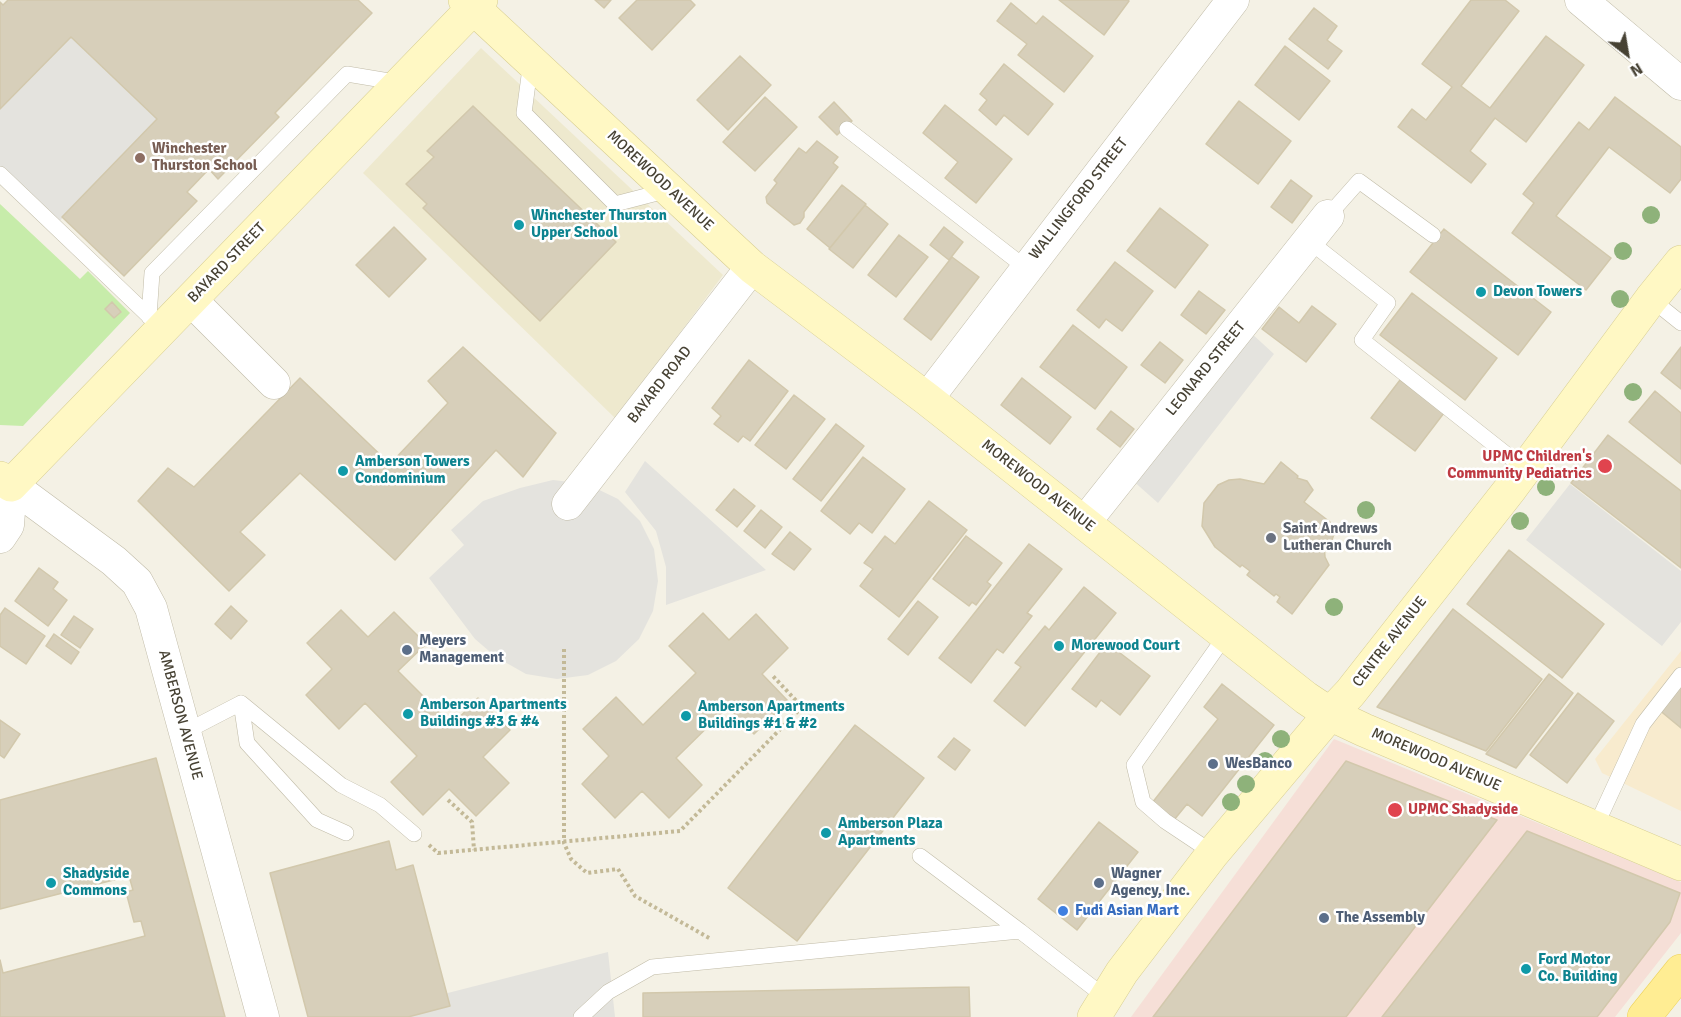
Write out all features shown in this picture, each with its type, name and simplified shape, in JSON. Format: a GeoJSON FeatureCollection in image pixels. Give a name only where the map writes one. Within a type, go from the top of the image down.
{"type":"FeatureCollection","features":[{"type":"Feature","properties":{"kind":"main road","name":"MOREWOOD AVENUE"},"geometry":{"type":"LineString","coordinates":[[473,2],[531,61],[752,267],[927,399],[1306,698],[1330,714],[1364,730],[1681,864]]}},
{"type":"Feature","properties":{"kind":"main road","name":"BAYARD STREET"},"geometry":{"type":"LineString","coordinates":[[5,481],[156,323],[191,300],[401,83],[473,2]]}},
{"type":"Feature","properties":{"kind":"main road","name":"CENTRE AVENUE"},"geometry":{"type":"LineString","coordinates":[[1099,1007],[1122,972],[1213,853],[1350,693],[1525,469],[1681,262]]}},
{"type":"Feature","properties":{"kind":"main road"},"geometry":{"type":"LineString","coordinates":[[1644,1017],[1681,971]]}},
{"type":"Feature","properties":{"kind":"street","name":"WALLINGFORD STREET"},"geometry":{"type":"LineString","coordinates":[[927,399],[1233,0]]}},
{"type":"Feature","properties":{"kind":"street"},"geometry":{"type":"LineString","coordinates":[[1581,0],[1681,84]]}},
{"type":"Feature","properties":{"kind":"street","name":"LEONARD STREET"},"geometry":{"type":"LineString","coordinates":[[1084,523],[1328,216]]}},
{"type":"Feature","properties":{"kind":"street","name":"BAYARD ROAD"},"geometry":{"type":"LineString","coordinates":[[568,504],[752,267]]}},
{"type":"Feature","properties":{"kind":"street"},"geometry":{"type":"LineString","coordinates":[[191,300],[274,383]]}},
{"type":"Feature","properties":{"kind":"street"},"geometry":{"type":"LineString","coordinates":[[0,537],[8,525],[5,481]]}},
{"type":"Feature","properties":{"kind":"street","name":"AMBERSON AVENUE"},"geometry":{"type":"LineString","coordinates":[[5,481],[114,561],[137,582],[151,608],[263,1017]]}},
{"type":"Feature","properties":{"kind":"lane"},"geometry":{"type":"LineString","coordinates":[[531,61],[524,113],[615,204],[669,190]]}},
{"type":"Feature","properties":{"kind":"lane"},"geometry":{"type":"LineString","coordinates":[[156,323],[152,273],[347,74],[401,83]]}},
{"type":"Feature","properties":{"kind":"lane"},"geometry":{"type":"LineString","coordinates":[[847,129],[1026,268]]}},
{"type":"Feature","properties":{"kind":"lane"},"geometry":{"type":"LineString","coordinates":[[0,174],[156,323]]}},
{"type":"Feature","properties":{"kind":"lane"},"geometry":{"type":"LineString","coordinates":[[1328,216],[1359,181],[1434,235]]}},
{"type":"Feature","properties":{"kind":"lane"},"geometry":{"type":"LineString","coordinates":[[1309,241],[1388,303],[1362,340],[1525,469]]}},
{"type":"Feature","properties":{"kind":"lane"},"geometry":{"type":"LineString","coordinates":[[1651,299],[1681,323]]}},
{"type":"Feature","properties":{"kind":"lane"},"geometry":{"type":"LineString","coordinates":[[1213,853],[1165,821],[1143,802],[1134,765],[1226,635]]}},
{"type":"Feature","properties":{"kind":"lane"},"geometry":{"type":"LineString","coordinates":[[1595,828],[1643,724],[1681,675]]}},
{"type":"Feature","properties":{"kind":"lane"},"geometry":{"type":"LineString","coordinates":[[184,732],[241,703]]}},
{"type":"Feature","properties":{"kind":"lane"},"geometry":{"type":"LineString","coordinates":[[241,703],[247,742],[317,820],[346,833]]}},
{"type":"Feature","properties":{"kind":"lane"},"geometry":{"type":"LineString","coordinates":[[241,703],[341,785],[380,805],[414,834]]}},
{"type":"Feature","properties":{"kind":"lane"},"geometry":{"type":"LineString","coordinates":[[920,856],[1020,931],[1099,1007]]}},
{"type":"Feature","properties":{"kind":"lane"},"geometry":{"type":"LineString","coordinates":[[582,1017],[608,992],[652,967],[1020,931]]}},
{"type":"Feature","properties":{"kind":"path"},"geometry":{"type":"LineString","coordinates":[[564,649],[564,843],[571,859],[587,873],[618,869],[635,896],[744,958]]}},
{"type":"Feature","properties":{"kind":"path"},"geometry":{"type":"LineString","coordinates":[[414,834],[438,853],[680,831],[802,707],[772,675]]}},
{"type":"Feature","properties":{"kind":"path"},"geometry":{"type":"LineString","coordinates":[[448,800],[472,822],[474,850]]}},
{"type":"Feature","properties":{"kind":"shaded area"},"geometry":{"type":"Polygon","coordinates":[[[71,37],[157,119],[55,226],[0,174],[0,109],[71,37]]]}},
{"type":"Feature","properties":{"kind":"shaded area"},"geometry":{"type":"Polygon","coordinates":[[[481,48],[723,275],[616,419],[363,173],[481,48]]]}},
{"type":"Feature","properties":{"kind":"shaded area"},"geometry":{"type":"Polygon","coordinates":[[[1250,332],[1274,354],[1158,503],[1131,479],[1250,332]]]}},
{"type":"Feature","properties":{"kind":"shaded area"},"geometry":{"type":"Polygon","coordinates":[[[645,461],[766,570],[666,605],[666,567],[656,531],[625,492],[645,461]]]}},
{"type":"Feature","properties":{"kind":"shaded area"},"geometry":{"type":"Polygon","coordinates":[[[553,480],[587,484],[618,499],[640,521],[654,549],[658,581],[653,611],[639,639],[616,661],[588,675],[557,679],[526,674],[496,657],[475,639],[429,578],[464,545],[451,530],[483,501],[520,488],[553,480]]]}},
{"type":"Feature","properties":{"kind":"shaded area"},"geometry":{"type":"Polygon","coordinates":[[[1570,484],[1681,571],[1681,622],[1662,646],[1526,540],[1570,484]]]}},
{"type":"Feature","properties":{"kind":"shaded area"},"geometry":{"type":"Polygon","coordinates":[[[1681,651],[1681,811],[1602,773],[1595,759],[1681,651]]]}},
{"type":"Feature","properties":{"kind":"shaded area","name":"UPMC Shadyside"},"geometry":{"type":"Polygon","coordinates":[[[1334,739],[1681,882],[1681,933],[1615,1017],[1131,1017],[1334,739]]]}},
{"type":"Feature","properties":{"kind":"shaded area"},"geometry":{"type":"Polygon","coordinates":[[[608,952],[615,1017],[354,1017],[608,952]]]}},
{"type":"Feature","properties":{"kind":"green space"},"geometry":{"type":"Polygon","coordinates":[[[0,204],[80,279],[88,271],[130,313],[23,426],[0,425],[0,204]]]}},
{"type":"Feature","properties":{"kind":"building"},"geometry":{"type":"Polygon","coordinates":[[[8,0],[358,0],[372,13],[275,113],[279,117],[218,179],[209,169],[187,192],[197,201],[124,276],[62,217],[157,119],[71,37],[0,109],[0,2],[3,5],[8,0]]]}},
{"type":"Feature","properties":{"kind":"building"},"geometry":{"type":"Polygon","coordinates":[[[595,0],[611,0],[604,8],[595,0]]]}},
{"type":"Feature","properties":{"kind":"building"},"geometry":{"type":"Polygon","coordinates":[[[637,0],[690,0],[695,5],[652,50],[619,18],[637,0]]]}},
{"type":"Feature","properties":{"kind":"building"},"geometry":{"type":"Polygon","coordinates":[[[1059,0],[1128,0],[1129,1],[1104,35],[1059,0]]]}},
{"type":"Feature","properties":{"kind":"building"},"geometry":{"type":"Polygon","coordinates":[[[1471,0],[1505,0],[1519,11],[1461,86],[1490,108],[1546,36],[1584,65],[1526,142],[1495,118],[1470,151],[1486,164],[1471,183],[1398,127],[1412,109],[1426,120],[1452,87],[1422,64],[1471,0]]]}},
{"type":"Feature","properties":{"kind":"building"},"geometry":{"type":"Polygon","coordinates":[[[1011,3],[1036,24],[1043,16],[1093,56],[1064,92],[1018,55],[1027,44],[997,21],[1011,3]]]}},
{"type":"Feature","properties":{"kind":"building"},"geometry":{"type":"Polygon","coordinates":[[[1314,8],[1337,26],[1327,40],[1342,51],[1328,69],[1289,39],[1314,8]]]}},
{"type":"Feature","properties":{"kind":"building"},"geometry":{"type":"Polygon","coordinates":[[[1285,46],[1330,81],[1299,120],[1255,85],[1285,46]]]}},
{"type":"Feature","properties":{"kind":"building"},"geometry":{"type":"Polygon","coordinates":[[[740,56],[771,85],[728,130],[697,100],[740,56]]]}},
{"type":"Feature","properties":{"kind":"building"},"geometry":{"type":"Polygon","coordinates":[[[1004,64],[1053,104],[1028,135],[1004,115],[996,125],[979,110],[987,100],[980,94],[1004,64]]]}},
{"type":"Feature","properties":{"kind":"building"},"geometry":{"type":"Polygon","coordinates":[[[765,97],[797,127],[755,171],[723,142],[765,97]]]}},
{"type":"Feature","properties":{"kind":"building"},"geometry":{"type":"Polygon","coordinates":[[[1615,97],[1681,147],[1681,179],[1670,193],[1609,147],[1556,216],[1611,258],[1586,290],[1512,233],[1534,203],[1523,194],[1579,122],[1589,130],[1615,97]]]}},
{"type":"Feature","properties":{"kind":"building"},"geometry":{"type":"Polygon","coordinates":[[[1239,101],[1291,141],[1258,184],[1206,144],[1239,101]]]}},
{"type":"Feature","properties":{"kind":"building"},"geometry":{"type":"Polygon","coordinates":[[[834,102],[852,121],[837,135],[819,117],[834,102]]]}},
{"type":"Feature","properties":{"kind":"building"},"geometry":{"type":"Polygon","coordinates":[[[945,105],[1012,159],[976,203],[945,178],[958,162],[923,133],[945,105]]]}},
{"type":"Feature","properties":{"kind":"building","name":"Winchester Thurston Upper School"},"geometry":{"type":"Polygon","coordinates":[[[473,106],[616,242],[540,321],[423,208],[427,204],[406,184],[434,157],[427,151],[473,106]]]}},
{"type":"Feature","properties":{"kind":"building"},"geometry":{"type":"Polygon","coordinates":[[[817,141],[838,157],[833,163],[838,167],[804,212],[800,223],[794,225],[767,203],[766,197],[777,183],[774,180],[799,148],[806,153],[817,141]]]}},
{"type":"Feature","properties":{"kind":"building"},"geometry":{"type":"Polygon","coordinates":[[[1291,180],[1312,196],[1292,223],[1271,207],[1291,180]]]}},
{"type":"Feature","properties":{"kind":"building"},"geometry":{"type":"Polygon","coordinates":[[[842,185],[866,204],[830,248],[807,229],[842,185]]]}},
{"type":"Feature","properties":{"kind":"building"},"geometry":{"type":"Polygon","coordinates":[[[865,205],[888,224],[853,268],[829,249],[865,205]]]}},
{"type":"Feature","properties":{"kind":"building"},"geometry":{"type":"Polygon","coordinates":[[[1160,208],[1208,245],[1175,288],[1127,251],[1160,208]]]}},
{"type":"Feature","properties":{"kind":"building"},"geometry":{"type":"Polygon","coordinates":[[[394,227],[426,259],[389,297],[356,265],[394,227]]]}},
{"type":"Feature","properties":{"kind":"building"},"geometry":{"type":"Polygon","coordinates":[[[944,227],[963,242],[949,260],[930,245],[944,227]]]}},
{"type":"Feature","properties":{"kind":"building","name":"Devon Towers"},"geometry":{"type":"Polygon","coordinates":[[[1444,229],[1551,312],[1518,355],[1410,272],[1444,229]]]}},
{"type":"Feature","properties":{"kind":"building"},"geometry":{"type":"Polygon","coordinates":[[[899,235],[928,257],[896,297],[868,275],[899,235]]]}},
{"type":"Feature","properties":{"kind":"building"},"geometry":{"type":"Polygon","coordinates":[[[952,257],[979,277],[931,340],[904,319],[952,257]]]}},
{"type":"Feature","properties":{"kind":"building"},"geometry":{"type":"Polygon","coordinates":[[[1115,262],[1153,291],[1122,331],[1106,319],[1099,328],[1077,310],[1115,262]]]}},
{"type":"Feature","properties":{"kind":"building"},"geometry":{"type":"Polygon","coordinates":[[[1199,291],[1225,310],[1206,334],[1181,315],[1199,291]]]}},
{"type":"Feature","properties":{"kind":"building"},"geometry":{"type":"Polygon","coordinates":[[[1412,293],[1497,358],[1465,400],[1380,335],[1412,293]]]}},
{"type":"Feature","properties":{"kind":"building"},"geometry":{"type":"Polygon","coordinates":[[[112,302],[121,312],[114,318],[105,309],[112,302]]]}},
{"type":"Feature","properties":{"kind":"building"},"geometry":{"type":"Polygon","coordinates":[[[1312,306],[1336,324],[1306,362],[1262,329],[1279,307],[1299,323],[1312,306]]]}},
{"type":"Feature","properties":{"kind":"building"},"geometry":{"type":"Polygon","coordinates":[[[1073,325],[1127,367],[1095,409],[1040,367],[1073,325]]]}},
{"type":"Feature","properties":{"kind":"building"},"geometry":{"type":"Polygon","coordinates":[[[1160,342],[1183,360],[1165,383],[1141,365],[1160,342]]]}},
{"type":"Feature","properties":{"kind":"building","name":"Amberson Towers Condominium"},"geometry":{"type":"Polygon","coordinates":[[[463,347],[556,433],[523,477],[496,450],[395,560],[300,473],[240,532],[265,555],[229,591],[138,501],[168,468],[194,487],[300,378],[390,464],[448,403],[428,381],[463,347]]]}},
{"type":"Feature","properties":{"kind":"building"},"geometry":{"type":"Polygon","coordinates":[[[1681,347],[1681,389],[1661,373],[1681,347]]]}},
{"type":"Feature","properties":{"kind":"building"},"geometry":{"type":"Polygon","coordinates":[[[749,360],[788,391],[750,441],[743,436],[738,442],[714,424],[721,416],[712,408],[749,360]]]}},
{"type":"Feature","properties":{"kind":"building"},"geometry":{"type":"Polygon","coordinates":[[[1022,378],[1071,417],[1050,444],[1001,405],[1022,378]]]}},
{"type":"Feature","properties":{"kind":"building"},"geometry":{"type":"Polygon","coordinates":[[[1400,380],[1444,413],[1415,451],[1371,418],[1400,380]]]}},
{"type":"Feature","properties":{"kind":"building"},"geometry":{"type":"Polygon","coordinates":[[[1655,391],[1681,413],[1681,464],[1629,422],[1655,391]]]}},
{"type":"Feature","properties":{"kind":"building"},"geometry":{"type":"Polygon","coordinates":[[[794,395],[825,419],[786,469],[755,445],[794,395]]]}},
{"type":"Feature","properties":{"kind":"building"},"geometry":{"type":"Polygon","coordinates":[[[1111,411],[1134,429],[1120,447],[1097,429],[1111,411]]]}},
{"type":"Feature","properties":{"kind":"building"},"geometry":{"type":"Polygon","coordinates":[[[836,424],[864,446],[821,501],[793,479],[836,424]]]}},
{"type":"Feature","properties":{"kind":"building"},"geometry":{"type":"Polygon","coordinates":[[[1608,435],[1681,491],[1681,568],[1571,483],[1608,435]]]}},
{"type":"Feature","properties":{"kind":"building"},"geometry":{"type":"Polygon","coordinates":[[[863,457],[905,489],[872,533],[859,523],[850,534],[821,511],[863,457]]]}},
{"type":"Feature","properties":{"kind":"building","name":"Saint Andrews Lutheran Church"},"geometry":{"type":"Polygon","coordinates":[[[1281,462],[1298,476],[1297,478],[1307,481],[1313,490],[1304,502],[1330,522],[1335,531],[1332,540],[1324,543],[1325,557],[1329,565],[1292,614],[1277,602],[1280,597],[1276,594],[1274,596],[1247,575],[1250,571],[1242,565],[1240,567],[1215,547],[1202,526],[1204,503],[1218,485],[1229,480],[1240,479],[1264,484],[1281,462]]]}},
{"type":"Feature","properties":{"kind":"building"},"geometry":{"type":"Polygon","coordinates":[[[734,489],[755,506],[737,527],[716,510],[734,489]]]}},
{"type":"Feature","properties":{"kind":"building"},"geometry":{"type":"Polygon","coordinates":[[[929,501],[967,530],[899,617],[860,586],[873,569],[864,563],[885,536],[895,544],[929,501]]]}},
{"type":"Feature","properties":{"kind":"building"},"geometry":{"type":"Polygon","coordinates":[[[761,510],[782,527],[765,548],[744,531],[761,510]]]}},
{"type":"Feature","properties":{"kind":"building"},"geometry":{"type":"Polygon","coordinates":[[[790,532],[811,549],[794,570],[772,554],[790,532]]]}},
{"type":"Feature","properties":{"kind":"building"},"geometry":{"type":"Polygon","coordinates":[[[966,536],[1002,563],[987,582],[991,585],[976,605],[972,602],[969,606],[933,579],[966,536]]]}},
{"type":"Feature","properties":{"kind":"building","name":"Morewood Court"},"geometry":{"type":"Polygon","coordinates":[[[1029,544],[1062,569],[1027,613],[1032,616],[1003,653],[997,649],[971,683],[939,658],[1029,544]]]}},
{"type":"Feature","properties":{"kind":"building"},"geometry":{"type":"Polygon","coordinates":[[[1509,550],[1604,624],[1562,678],[1467,604],[1509,550]]]}},
{"type":"Feature","properties":{"kind":"building"},"geometry":{"type":"Polygon","coordinates":[[[39,568],[58,582],[53,589],[67,600],[48,626],[15,601],[39,568]]]}},
{"type":"Feature","properties":{"kind":"building","name":"Morewood Court"},"geometry":{"type":"Polygon","coordinates":[[[1084,587],[1116,613],[1025,726],[994,701],[1021,667],[1015,663],[1045,626],[1049,630],[1084,587]]]}},
{"type":"Feature","properties":{"kind":"building"},"geometry":{"type":"Polygon","coordinates":[[[918,601],[938,617],[908,655],[888,639],[918,601]]]}},
{"type":"Feature","properties":{"kind":"building"},"geometry":{"type":"Polygon","coordinates":[[[231,606],[247,621],[231,639],[215,624],[231,606]]]}},
{"type":"Feature","properties":{"kind":"building"},"geometry":{"type":"Polygon","coordinates":[[[5,608],[45,636],[26,664],[0,646],[0,615],[5,608]]]}},
{"type":"Feature","properties":{"kind":"building"},"geometry":{"type":"Polygon","coordinates":[[[1453,609],[1542,679],[1486,751],[1377,707],[1453,609]]]}},
{"type":"Feature","properties":{"kind":"building","name":"Amberson Apartments Buildings #3 & #4"},"geometry":{"type":"Polygon","coordinates":[[[341,610],[368,637],[394,612],[426,644],[398,671],[452,725],[478,698],[510,730],[483,757],[509,783],[476,816],[449,789],[423,815],[391,782],[417,756],[365,703],[339,729],[306,695],[332,669],[307,643],[341,610]]]}},
{"type":"Feature","properties":{"kind":"building","name":"Amberson Apartments Buildings #1 & #2"},"geometry":{"type":"Polygon","coordinates":[[[703,613],[729,640],[756,614],[788,648],[762,674],[788,701],[754,734],[728,707],[676,758],[702,785],[669,818],[642,791],[615,818],[582,784],[609,756],[583,729],[616,697],[643,725],[696,673],[669,646],[703,613]]]}},
{"type":"Feature","properties":{"kind":"building"},"geometry":{"type":"Polygon","coordinates":[[[74,616],[93,629],[80,648],[61,635],[74,616]]]}},
{"type":"Feature","properties":{"kind":"building"},"geometry":{"type":"Polygon","coordinates":[[[54,634],[79,652],[71,664],[46,646],[54,634]]]}},
{"type":"Feature","properties":{"kind":"building"},"geometry":{"type":"Polygon","coordinates":[[[1107,643],[1150,676],[1120,715],[1101,700],[1096,707],[1072,689],[1107,643]]]}},
{"type":"Feature","properties":{"kind":"building"},"geometry":{"type":"Polygon","coordinates":[[[1549,674],[1573,693],[1516,768],[1486,754],[1549,674]]]}},
{"type":"Feature","properties":{"kind":"building"},"geometry":{"type":"Polygon","coordinates":[[[1681,680],[1681,728],[1658,709],[1681,680]]]}},
{"type":"Feature","properties":{"kind":"building","name":"WesBanco"},"geometry":{"type":"Polygon","coordinates":[[[1222,684],[1274,725],[1202,816],[1187,804],[1174,820],[1152,803],[1218,719],[1204,707],[1222,684]]]}},
{"type":"Feature","properties":{"kind":"building"},"geometry":{"type":"Polygon","coordinates":[[[1578,693],[1614,721],[1567,783],[1530,755],[1578,693]]]}},
{"type":"Feature","properties":{"kind":"building"},"geometry":{"type":"Polygon","coordinates":[[[0,720],[20,734],[4,758],[0,755],[0,720]]]}},
{"type":"Feature","properties":{"kind":"building","name":"Amberson Plaza Apartments"},"geometry":{"type":"Polygon","coordinates":[[[855,725],[924,778],[797,941],[728,888],[855,725]]]}},
{"type":"Feature","properties":{"kind":"building"},"geometry":{"type":"Polygon","coordinates":[[[954,738],[970,750],[955,770],[938,757],[954,738]]]}},
{"type":"Feature","properties":{"kind":"building","name":"Shadyside Commons"},"geometry":{"type":"Polygon","coordinates":[[[156,758],[225,1017],[0,1017],[0,960],[3,973],[145,936],[141,921],[134,922],[126,892],[133,890],[129,876],[0,909],[0,800],[156,758]]]}},
{"type":"Feature","properties":{"kind":"building","name":"The Assembly"},"geometry":{"type":"Polygon","coordinates":[[[1346,761],[1497,820],[1346,1017],[1153,1017],[1346,761]]]}},
{"type":"Feature","properties":{"kind":"building"},"geometry":{"type":"Polygon","coordinates":[[[1099,822],[1138,852],[1077,930],[1038,899],[1099,822]]]}},
{"type":"Feature","properties":{"kind":"building","name":"Ford Motor Co. Building"},"geometry":{"type":"Polygon","coordinates":[[[1527,831],[1680,893],[1670,922],[1597,1017],[1382,1017],[1527,831]]]}},
{"type":"Feature","properties":{"kind":"building"},"geometry":{"type":"Polygon","coordinates":[[[389,841],[396,870],[413,865],[450,1006],[408,1017],[308,1017],[270,873],[389,841]]]}},
{"type":"Feature","properties":{"kind":"building"},"geometry":{"type":"Polygon","coordinates":[[[969,987],[970,1017],[643,1017],[643,993],[969,987]]]}},
{"type":"Feature","properties":{"kind":"place","name":"Winchester Thurston School"},"geometry":{"type":"Point","coordinates":[140,158]}},
{"type":"Feature","properties":{"kind":"place","name":"Winchester Thurston Upper School"},"geometry":{"type":"Point","coordinates":[519,225]}},
{"type":"Feature","properties":{"kind":"place","name":"Devon Towers"},"geometry":{"type":"Point","coordinates":[1481,292]}},
{"type":"Feature","properties":{"kind":"place","name":"UPMC Children's Community Pediatrics"},"geometry":{"type":"Point","coordinates":[1605,466]}},
{"type":"Feature","properties":{"kind":"place","name":"Amberson Towers Condominium"},"geometry":{"type":"Point","coordinates":[343,471]}},
{"type":"Feature","properties":{"kind":"place","name":"Saint Andrews Lutheran Church"},"geometry":{"type":"Point","coordinates":[1271,538]}},
{"type":"Feature","properties":{"kind":"place","name":"Morewood Court"},"geometry":{"type":"Point","coordinates":[1059,646]}},
{"type":"Feature","properties":{"kind":"place","name":"Meyers Management"},"geometry":{"type":"Point","coordinates":[407,650]}},
{"type":"Feature","properties":{"kind":"place","name":"Amberson Apartments Buildings #3 & #4"},"geometry":{"type":"Point","coordinates":[408,714]}},
{"type":"Feature","properties":{"kind":"place","name":"Amberson Apartments Buildings #1 & #2"},"geometry":{"type":"Point","coordinates":[686,716]}},
{"type":"Feature","properties":{"kind":"place","name":"WesBanco"},"geometry":{"type":"Point","coordinates":[1213,764]}},
{"type":"Feature","properties":{"kind":"place","name":"UPMC Shadyside"},"geometry":{"type":"Point","coordinates":[1395,810]}},
{"type":"Feature","properties":{"kind":"place","name":"Amberson Plaza Apartments"},"geometry":{"type":"Point","coordinates":[826,833]}},
{"type":"Feature","properties":{"kind":"place","name":"Shadyside Commons"},"geometry":{"type":"Point","coordinates":[51,883]}},
{"type":"Feature","properties":{"kind":"place","name":"Wagner Agency, Inc."},"geometry":{"type":"Point","coordinates":[1099,883]}},
{"type":"Feature","properties":{"kind":"place","name":"Fudi Asian Mart"},"geometry":{"type":"Point","coordinates":[1063,911]}},
{"type":"Feature","properties":{"kind":"place","name":"The Assembly"},"geometry":{"type":"Point","coordinates":[1324,918]}},
{"type":"Feature","properties":{"kind":"place","name":"Ford Motor Co. Building"},"geometry":{"type":"Point","coordinates":[1526,969]}}]}
